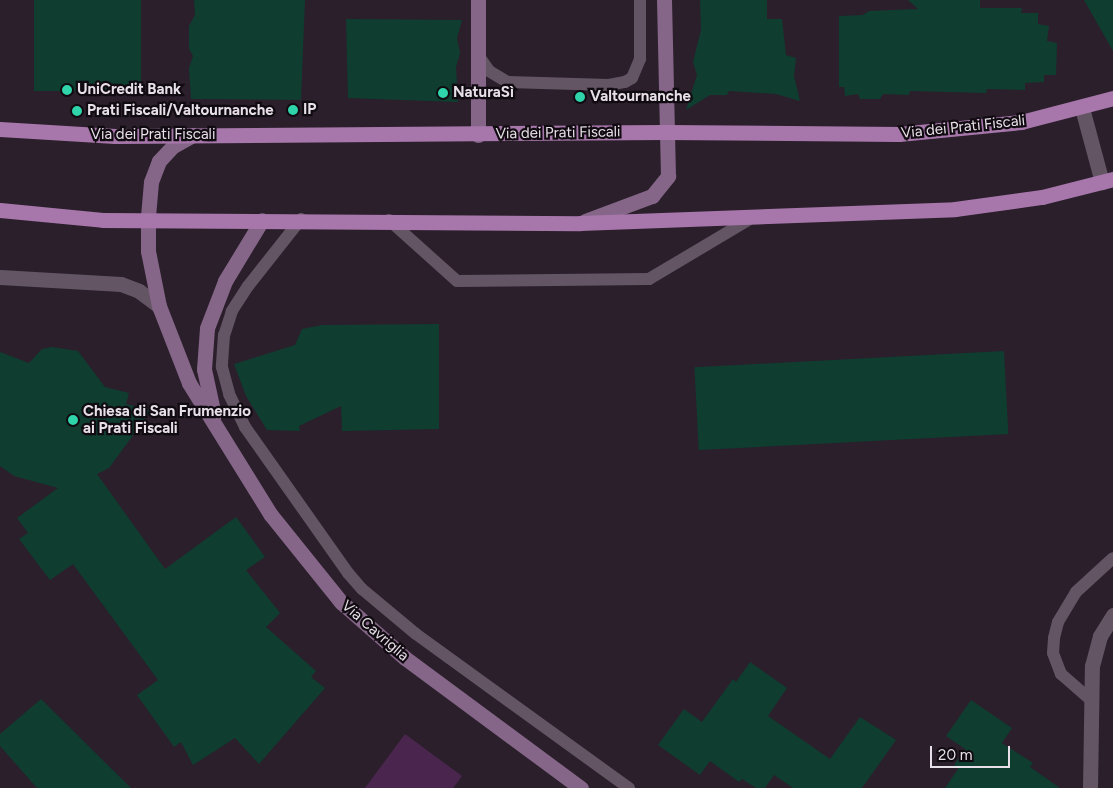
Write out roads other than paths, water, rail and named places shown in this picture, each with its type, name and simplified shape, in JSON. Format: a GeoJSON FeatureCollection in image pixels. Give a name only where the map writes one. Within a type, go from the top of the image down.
{"type":"FeatureCollection","features":[{"type":"Feature","properties":{"kind":"main road","name":"Via dei Prati Fiscali"},"geometry":{"type":"LineString","coordinates":[[0,129],[77,135],[666,132],[899,134],[1021,122],[1082,108],[1113,98]]}},
{"type":"Feature","properties":{"kind":"main road"},"geometry":{"type":"LineString","coordinates":[[0,210],[103,220],[301,219],[580,223],[971,207],[1049,196],[1107,181]]}},
{"type":"Feature","properties":{"kind":"street"},"geometry":{"type":"LineString","coordinates":[[478,0],[478,134]]}},
{"type":"Feature","properties":{"kind":"street"},"geometry":{"type":"LineString","coordinates":[[580,223],[656,192],[669,169],[666,132],[664,0]]}},
{"type":"Feature","properties":{"kind":"street"},"geometry":{"type":"LineString","coordinates":[[1082,108],[1107,181]]}},
{"type":"Feature","properties":{"kind":"street","name":"Via Cavriglia"},"geometry":{"type":"LineString","coordinates":[[193,135],[173,146],[159,161],[151,182],[148,220],[148,251],[159,306],[189,383],[218,426],[282,531],[360,621],[581,788]]}},
{"type":"Feature","properties":{"kind":"street","name":"Via Cavriglia"},"geometry":{"type":"LineString","coordinates":[[218,426],[204,368],[207,328],[225,281],[262,220]]}},
{"type":"Feature","properties":{"kind":"street"},"geometry":{"type":"LineString","coordinates":[[0,277],[121,284],[139,291],[159,306]]}},
{"type":"Feature","properties":{"kind":"street"},"geometry":{"type":"LineString","coordinates":[[1090,788],[1094,652],[1100,636],[1113,615]]}},
{"type":"Feature","properties":{"kind":"lane"},"geometry":{"type":"LineString","coordinates":[[478,55],[489,71],[507,82],[609,85],[625,82],[632,78],[640,59],[640,0]]}},
{"type":"Feature","properties":{"kind":"lane"},"geometry":{"type":"LineString","coordinates":[[389,220],[457,281],[649,279],[755,216]]}},
{"type":"Feature","properties":{"kind":"lane"},"geometry":{"type":"LineString","coordinates":[[301,219],[248,286],[232,311],[224,335],[222,367],[230,394],[245,427],[348,573],[362,589],[446,656],[629,788]]}},
{"type":"Feature","properties":{"kind":"lane"},"geometry":{"type":"LineString","coordinates":[[1092,701],[1061,674],[1053,653],[1054,638],[1058,622],[1076,592],[1113,558]]}},
{"type":"Feature","properties":{"kind":"place","name":"UniCredit Bank"},"geometry":{"type":"Point","coordinates":[67,90]}},
{"type":"Feature","properties":{"kind":"place","name":"NaturaSì"},"geometry":{"type":"Point","coordinates":[443,93]}},
{"type":"Feature","properties":{"kind":"place","name":"Valtournanche"},"geometry":{"type":"Point","coordinates":[580,97]}},
{"type":"Feature","properties":{"kind":"place","name":"IP"},"geometry":{"type":"Point","coordinates":[293,110]}},
{"type":"Feature","properties":{"kind":"place","name":"Prati Fiscali/Valtournanche"},"geometry":{"type":"Point","coordinates":[77,111]}},
{"type":"Feature","properties":{"kind":"place","name":"Chiesa di San Frumenzio ai Prati Fiscali"},"geometry":{"type":"Point","coordinates":[73,420]}}]}
